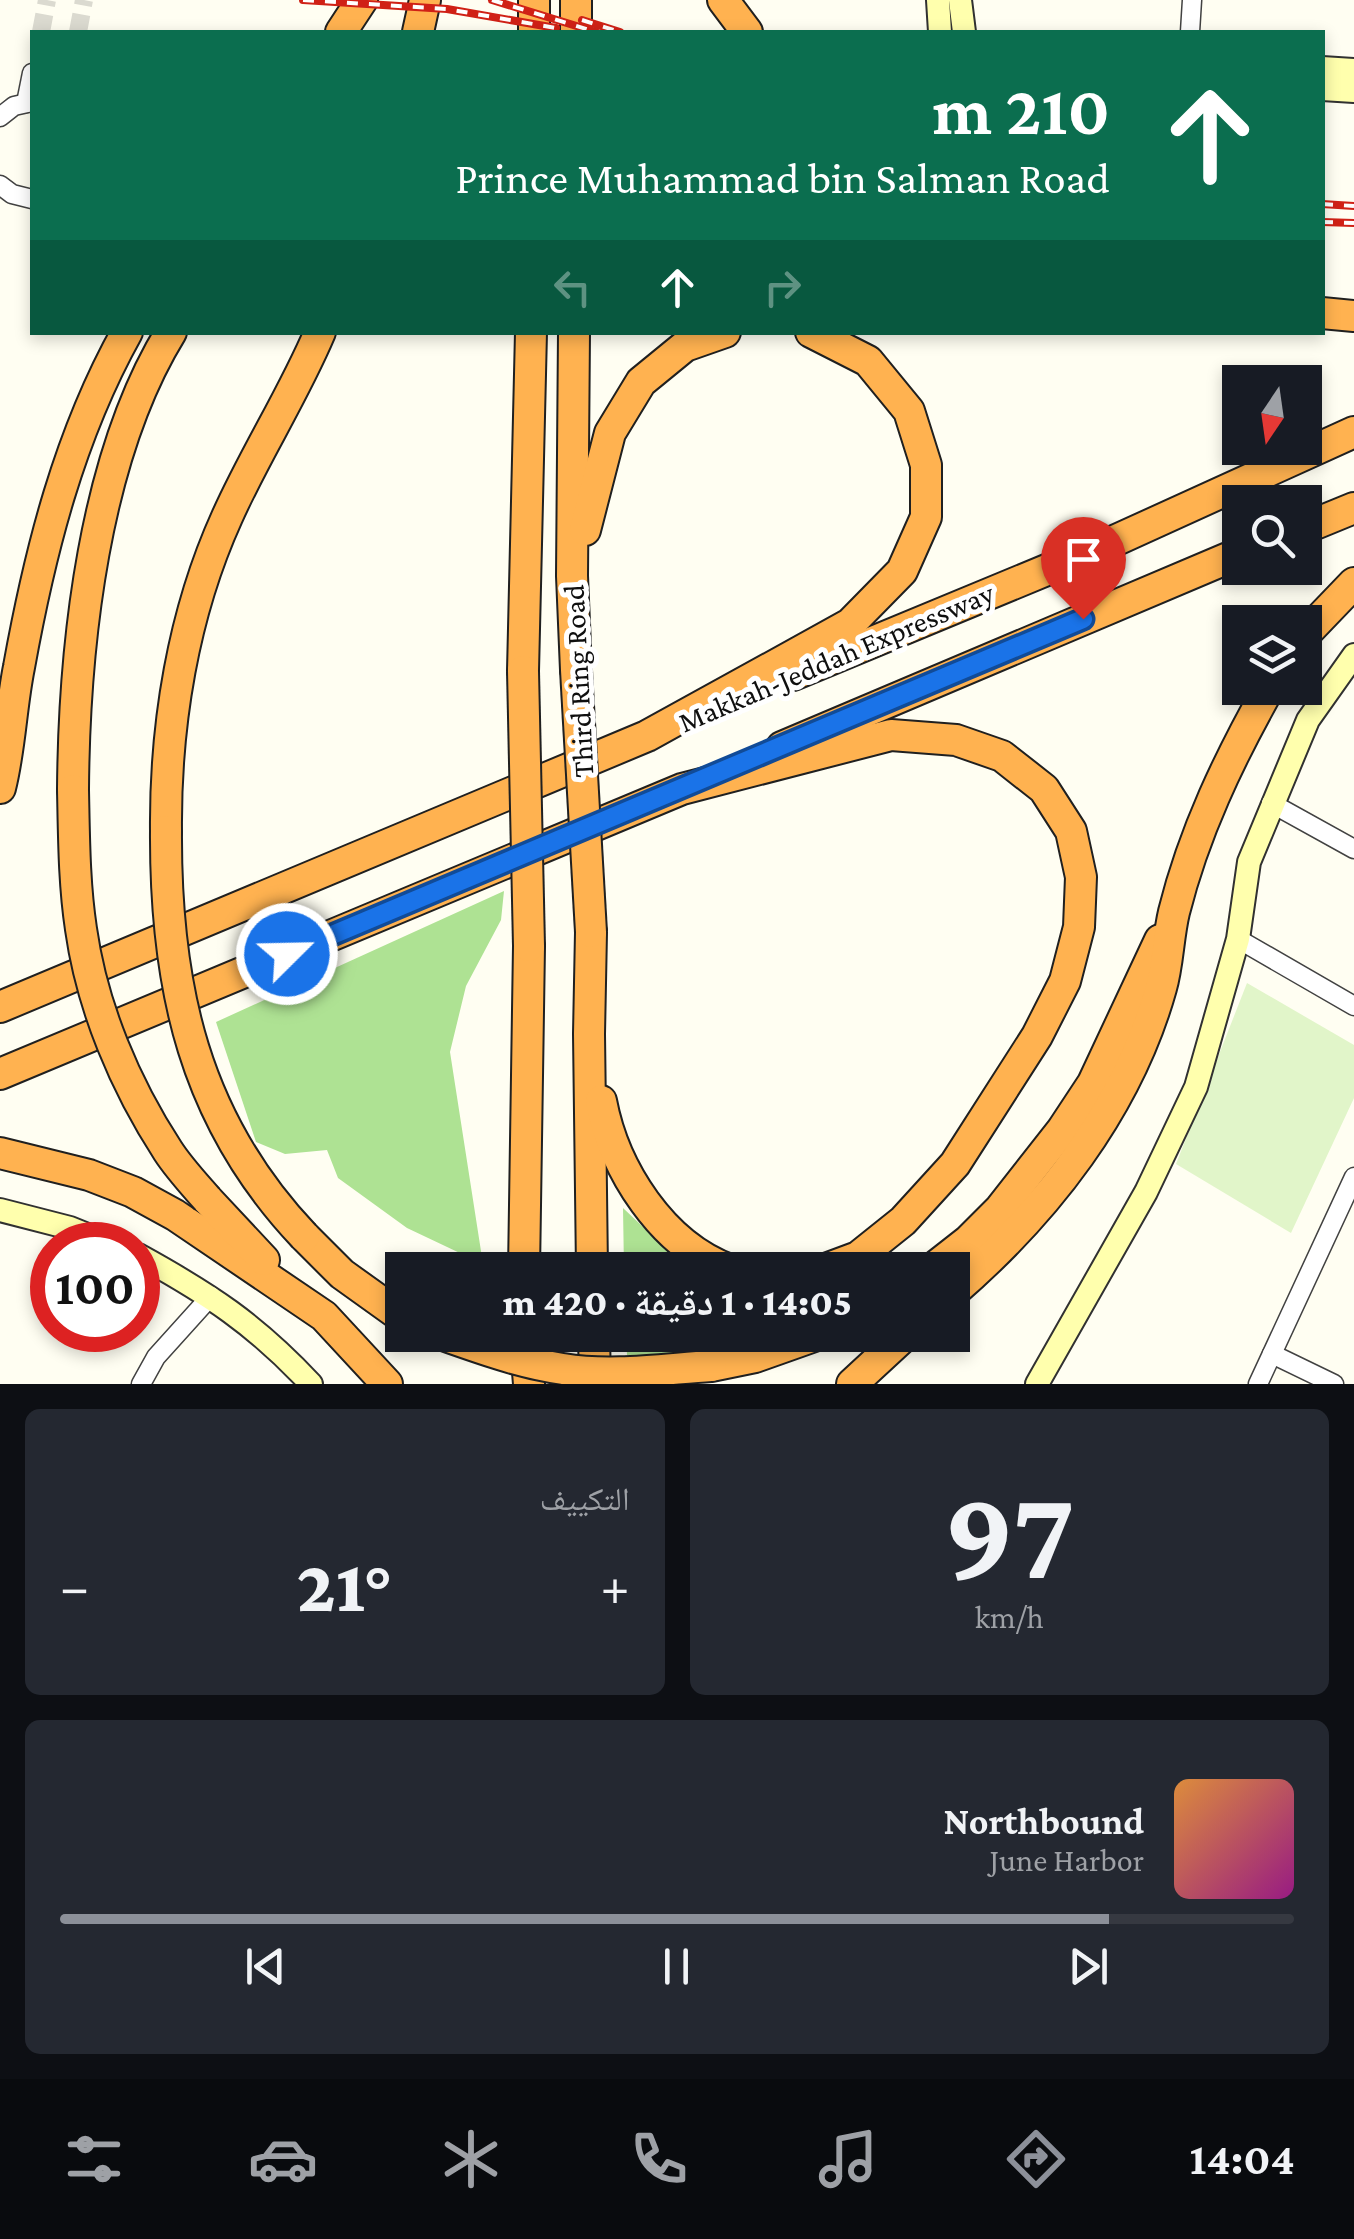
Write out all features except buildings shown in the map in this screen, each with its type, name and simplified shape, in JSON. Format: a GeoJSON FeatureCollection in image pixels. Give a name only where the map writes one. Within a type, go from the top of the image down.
{"type":"FeatureCollection","features":[{"type":"Feature","properties":{"kind":"highway"},"geometry":{"type":"LineString","coordinates":[[342,30],[362,0]]}},
{"type":"Feature","properties":{"kind":"highway"},"geometry":{"type":"LineString","coordinates":[[418,30],[424,0]]}},
{"type":"Feature","properties":{"kind":"highway"},"geometry":{"type":"LineString","coordinates":[[534,0],[534,30]]}},
{"type":"Feature","properties":{"kind":"highway"},"geometry":{"type":"LineString","coordinates":[[576,0],[576,30]]}},
{"type":"Feature","properties":{"kind":"highway"},"geometry":{"type":"LineString","coordinates":[[723,0],[746,30]]}},
{"type":"Feature","properties":{"kind":"highway"},"geometry":{"type":"LineString","coordinates":[[1325,313],[1354,316]]}},
{"type":"Feature","properties":{"kind":"highway"},"geometry":{"type":"LineString","coordinates":[[0,788],[28,619],[52,518],[78,439],[126,335]]}},
{"type":"Feature","properties":{"kind":"highway"},"geometry":{"type":"LineString","coordinates":[[169,335],[135,402],[103,501],[88,598],[74,730],[75,874],[81,930],[101,1013],[120,1061],[168,1152],[300,1299]]}},
{"type":"Feature","properties":{"kind":"highway"},"geometry":{"type":"LineString","coordinates":[[318,335],[227,516],[205,571],[187,633],[166,791],[168,906],[174,968],[190,1041],[206,1090],[254,1173],[304,1236],[342,1274],[385,1305]]}},
{"type":"Feature","properties":{"kind":"highway","name":"Third Ring Road"},"geometry":{"type":"LineString","coordinates":[[524,1252],[529,946],[523,671],[531,335]]}},
{"type":"Feature","properties":{"kind":"highway","name":"Third Ring Road"},"geometry":{"type":"LineString","coordinates":[[574,335],[572,576],[591,932],[592,1252]]}},
{"type":"Feature","properties":{"kind":"highway"},"geometry":{"type":"LineString","coordinates":[[572,576],[610,433],[641,382],[685,346],[716,335]]}},
{"type":"Feature","properties":{"kind":"highway"},"geometry":{"type":"LineString","coordinates":[[0,1007],[647,736],[850,624],[902,572],[926,516],[926,465],[909,411],[868,361],[818,335]]}},
{"type":"Feature","properties":{"kind":"highway","name":"Makkah-Jeddah Expressway"},"geometry":{"type":"LineString","coordinates":[[647,736],[1090,552],[1354,432]]}},
{"type":"Feature","properties":{"kind":"highway"},"geometry":{"type":"LineString","coordinates":[[1322,521],[1354,508]]}},
{"type":"Feature","properties":{"kind":"highway"},"geometry":{"type":"LineString","coordinates":[[0,1074],[1222,561]]}},
{"type":"Feature","properties":{"kind":"highway"},"geometry":{"type":"LineString","coordinates":[[1322,616],[1354,583]]}},
{"type":"Feature","properties":{"kind":"highway"},"geometry":{"type":"LineString","coordinates":[[954,1252],[1000,1209],[1062,1130],[1093,1082],[1174,914],[1214,792],[1260,705]]}},
{"type":"Feature","properties":{"kind":"highway"},"geometry":{"type":"LineString","coordinates":[[682,789],[891,734],[956,740],[1002,756],[1044,789],[1071,831],[1081,877],[1079,927],[1065,980],[1037,1036],[955,1164],[902,1221],[864,1252]]}},
{"type":"Feature","properties":{"kind":"highway"},"geometry":{"type":"LineString","coordinates":[[970,1277],[1016,1234],[1062,1180],[1100,1126],[1135,1058],[1162,987],[1174,914]]}},
{"type":"Feature","properties":{"kind":"highway"},"geometry":{"type":"LineString","coordinates":[[589,1034],[608,1134],[646,1205],[694,1252]]}},
{"type":"Feature","properties":{"kind":"highway"},"geometry":{"type":"LineString","coordinates":[[0,1153],[43,1161],[133,1192],[176,1215],[324,1316],[387,1384]]}},
{"type":"Feature","properties":{"kind":"highway"},"geometry":{"type":"LineString","coordinates":[[489,1352],[566,1370],[643,1371],[711,1366],[769,1352]]}},
{"type":"Feature","properties":{"kind":"highway"},"geometry":{"type":"LineString","coordinates":[[526,1352],[529,1384]]}},
{"type":"Feature","properties":{"kind":"highway"},"geometry":{"type":"LineString","coordinates":[[594,1352],[595,1384]]}},
{"type":"Feature","properties":{"kind":"highway"},"geometry":{"type":"LineString","coordinates":[[855,1384],[886,1352]]}},
{"type":"Feature","properties":{"kind":"street"},"geometry":{"type":"LineString","coordinates":[[1190,30],[1192,0]]}},
{"type":"Feature","properties":{"kind":"street"},"geometry":{"type":"LineString","coordinates":[[941,30],[949,2]]}},
{"type":"Feature","properties":{"kind":"street"},"geometry":{"type":"LineString","coordinates":[[949,2],[963,30]]}},
{"type":"Feature","properties":{"kind":"street"},"geometry":{"type":"LineString","coordinates":[[1325,68],[1354,70]]}},
{"type":"Feature","properties":{"kind":"street"},"geometry":{"type":"LineString","coordinates":[[1325,89],[1354,91]]}},
{"type":"Feature","properties":{"kind":"street"},"geometry":{"type":"LineString","coordinates":[[1,115],[29,102]]}},
{"type":"Feature","properties":{"kind":"street"},"geometry":{"type":"LineString","coordinates":[[0,185],[12,194],[30,198]]}},
{"type":"Feature","properties":{"kind":"street"},"geometry":{"type":"LineString","coordinates":[[1037,1384],[1146,1192],[1196,1087],[1238,939],[1249,862],[1308,720],[1354,656]]}},
{"type":"Feature","properties":{"kind":"street"},"geometry":{"type":"LineString","coordinates":[[1271,803],[1354,849]]}},
{"type":"Feature","properties":{"kind":"street"},"geometry":{"type":"LineString","coordinates":[[1238,939],[1354,1006]]}},
{"type":"Feature","properties":{"kind":"street"},"geometry":{"type":"LineString","coordinates":[[1258,1384],[1353,1185]]}},
{"type":"Feature","properties":{"kind":"street"},"geometry":{"type":"LineString","coordinates":[[0,1210],[47,1222]]}},
{"type":"Feature","properties":{"kind":"street"},"geometry":{"type":"LineString","coordinates":[[160,1268],[211,1296],[270,1341],[311,1384]]}},
{"type":"Feature","properties":{"kind":"street"},"geometry":{"type":"LineString","coordinates":[[141,1384],[156,1357],[211,1296]]}},
{"type":"Feature","properties":{"kind":"street"},"geometry":{"type":"LineString","coordinates":[[1272,1354],[1334,1384]]}},
{"type":"Feature","properties":{"kind":"green space"},"geometry":{"type":"Polygon","coordinates":[[[504,891],[501,920],[466,986],[450,1052],[481,1252],[458,1252],[407,1228],[338,1178],[327,1150],[285,1154],[256,1142],[216,1022],[504,891]]]}},
{"type":"Feature","properties":{"kind":"green space"},"geometry":{"type":"Polygon","coordinates":[[[1247,983],[1354,1045],[1354,1098],[1291,1233],[1176,1164],[1247,983]]]}},
{"type":"Feature","properties":{"kind":"green space"},"geometry":{"type":"Polygon","coordinates":[[[623,1208],[670,1252],[624,1252],[623,1208]]]}},
{"type":"Feature","properties":{"kind":"green space"},"geometry":{"type":"Polygon","coordinates":[[[627,1352],[675,1352],[656,1358],[627,1352]]]}},
{"type":"Feature","properties":{"kind":"tunnel"},"geometry":{"type":"LineString","coordinates":[[41,30],[47,0]]}},
{"type":"Feature","properties":{"kind":"tunnel"},"geometry":{"type":"LineString","coordinates":[[78,30],[84,0]]}},
{"type":"Feature","properties":{"kind":"railway"},"geometry":{"type":"LineString","coordinates":[[303,0],[447,9],[556,28]]}},
{"type":"Feature","properties":{"kind":"railway"},"geometry":{"type":"LineString","coordinates":[[492,0],[590,30]]}},
{"type":"Feature","properties":{"kind":"railway"},"geometry":{"type":"LineString","coordinates":[[582,20],[614,30]]}},
{"type":"Feature","properties":{"kind":"railway"},"geometry":{"type":"LineString","coordinates":[[1325,204],[1354,206]]}},
{"type":"Feature","properties":{"kind":"railway"},"geometry":{"type":"LineString","coordinates":[[1325,222],[1354,223]]}},
{"type":"Feature","properties":{"kind":"route"},"geometry":{"type":"LineString","coordinates":[[287,954],[1083,619]]}}]}
